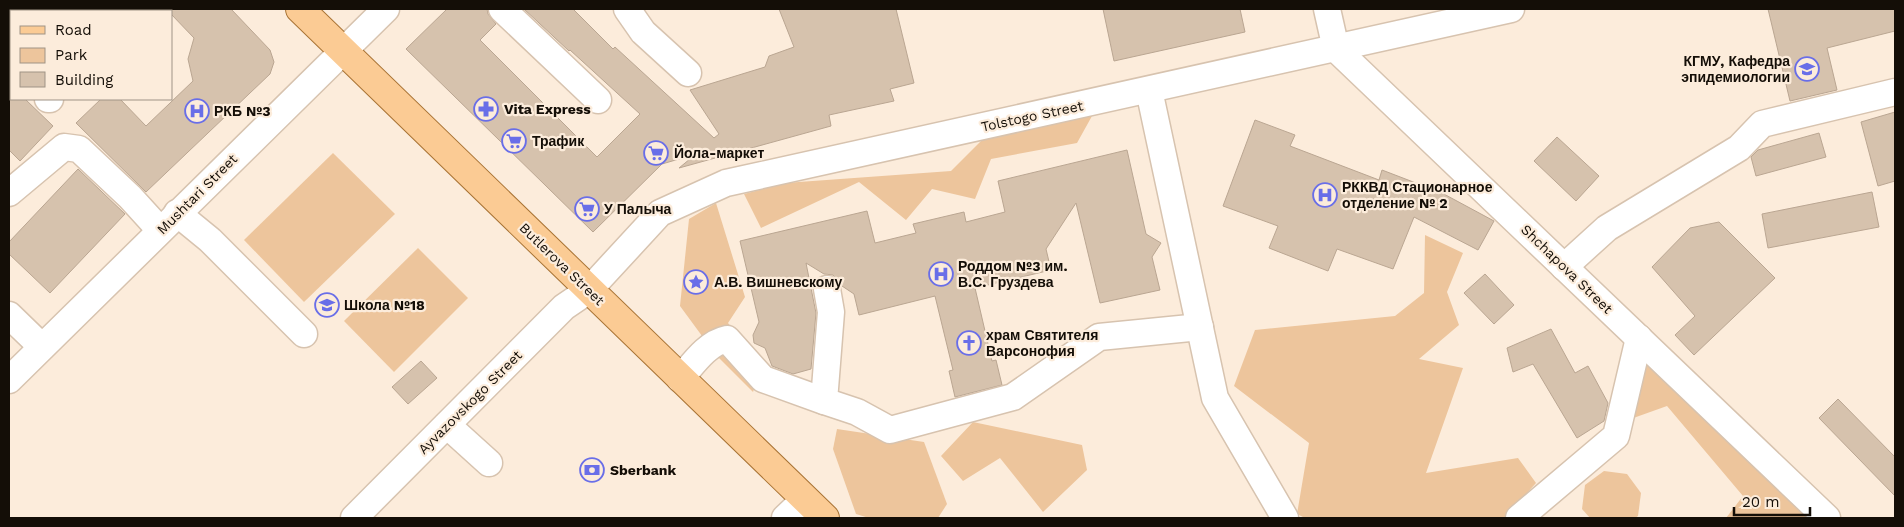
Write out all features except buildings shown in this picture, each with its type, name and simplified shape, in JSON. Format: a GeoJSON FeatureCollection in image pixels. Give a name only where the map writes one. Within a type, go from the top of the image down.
{"type":"FeatureCollection","features":[{"type":"Feature","properties":{"kind":"main road","name":"Butlerova Street"},"geometry":{"type":"LineString","coordinates":[[300,9],[817,512]]}},
{"type":"Feature","properties":{"kind":"street","name":"Mushtari Street"},"geometry":{"type":"LineString","coordinates":[[9,380],[386,9]]}},
{"type":"Feature","properties":{"kind":"street"},"geometry":{"type":"LineString","coordinates":[[502,9],[598,100]]}},
{"type":"Feature","properties":{"kind":"street"},"geometry":{"type":"LineString","coordinates":[[627,9],[643,32],[688,73]]}},
{"type":"Feature","properties":{"kind":"street"},"geometry":{"type":"LineString","coordinates":[[1327,9],[1336,49]]}},
{"type":"Feature","properties":{"kind":"street","name":"Tolstogo Street"},"geometry":{"type":"LineString","coordinates":[[588,290],[660,213],[726,183],[1511,9]]}},
{"type":"Feature","properties":{"kind":"street","name":"Shchapova Street"},"geometry":{"type":"LineString","coordinates":[[1336,49],[1827,518]]}},
{"type":"Feature","properties":{"kind":"street"},"geometry":{"type":"LineString","coordinates":[[1149,90],[1216,398],[1285,518]]}},
{"type":"Feature","properties":{"kind":"street"},"geometry":{"type":"LineString","coordinates":[[1564,267],[1608,228],[1739,148],[1762,124],[1895,92]]}},
{"type":"Feature","properties":{"kind":"street"},"geometry":{"type":"LineString","coordinates":[[9,193],[64,147],[79,149],[130,196],[169,221],[210,240],[304,334]]}},
{"type":"Feature","properties":{"kind":"street"},"geometry":{"type":"LineString","coordinates":[[824,401],[831,312],[827,288]]}},
{"type":"Feature","properties":{"kind":"street","name":"Ayvazovskogo Street"},"geometry":{"type":"LineString","coordinates":[[354,518],[564,307],[588,290]]}},
{"type":"Feature","properties":{"kind":"street"},"geometry":{"type":"LineString","coordinates":[[9,315],[42,347]]}},
{"type":"Feature","properties":{"kind":"street"},"geometry":{"type":"LineString","coordinates":[[680,379],[708,348],[726,339],[763,379],[857,412],[890,430],[1013,397],[1099,337],[1200,327]]}},
{"type":"Feature","properties":{"kind":"street"},"geometry":{"type":"LineString","coordinates":[[1519,518],[1616,436],[1639,338]]}},
{"type":"Feature","properties":{"kind":"street"},"geometry":{"type":"LineString","coordinates":[[447,425],[489,463]]}},
{"type":"Feature","properties":{"kind":"street"},"geometry":{"type":"LineString","coordinates":[[785,518],[817,512]]}},
{"type":"Feature","properties":{"kind":"green space"},"geometry":{"type":"Polygon","coordinates":[[[1092,116],[1077,143],[991,159],[975,199],[932,189],[906,220],[859,182],[761,228],[744,194],[785,183],[951,171],[986,136],[1092,116]]]}},
{"type":"Feature","properties":{"kind":"green space"},"geometry":{"type":"Polygon","coordinates":[[[333,153],[395,214],[304,302],[244,240],[333,153]]]}},
{"type":"Feature","properties":{"kind":"green space"},"geometry":{"type":"Polygon","coordinates":[[[716,203],[745,297],[728,323],[762,367],[753,392],[716,355],[680,306],[689,219],[716,203]]]}},
{"type":"Feature","properties":{"kind":"green space"},"geometry":{"type":"Polygon","coordinates":[[[1425,235],[1463,253],[1447,292],[1459,325],[1419,359],[1463,368],[1426,473],[1518,458],[1536,483],[1504,518],[1305,518],[1297,514],[1309,443],[1234,386],[1255,330],[1395,316],[1424,293],[1425,235]]]}},
{"type":"Feature","properties":{"kind":"green space"},"geometry":{"type":"Polygon","coordinates":[[[418,248],[468,298],[394,372],[344,321],[418,248]]]}},
{"type":"Feature","properties":{"kind":"green space"},"geometry":{"type":"Polygon","coordinates":[[[1643,349],[1810,518],[1726,518],[1743,496],[1667,406],[1625,421],[1643,349]]]}},
{"type":"Feature","properties":{"kind":"green space"},"geometry":{"type":"Polygon","coordinates":[[[973,422],[1082,445],[1087,470],[1043,512],[1000,458],[963,481],[941,456],[973,422]]]}},
{"type":"Feature","properties":{"kind":"green space"},"geometry":{"type":"Polygon","coordinates":[[[837,429],[924,442],[947,504],[938,518],[869,518],[856,514],[833,449],[837,429]]]}},
{"type":"Feature","properties":{"kind":"green space"},"geometry":{"type":"Polygon","coordinates":[[[1604,471],[1627,474],[1641,493],[1638,516],[1635,518],[1590,518],[1582,509],[1585,485],[1604,471]]]}},
{"type":"Feature","properties":{"kind":"place","name":"КГМУ, Кафедра эпидемиологии"},"geometry":{"type":"Point","coordinates":[1807,69]}},
{"type":"Feature","properties":{"kind":"place","name":"Vita Express"},"geometry":{"type":"Point","coordinates":[486,109]}},
{"type":"Feature","properties":{"kind":"place","name":"РКБ №3"},"geometry":{"type":"Point","coordinates":[197,111]}},
{"type":"Feature","properties":{"kind":"place","name":"Трафик"},"geometry":{"type":"Point","coordinates":[514,141]}},
{"type":"Feature","properties":{"kind":"place","name":"Йола-маркет"},"geometry":{"type":"Point","coordinates":[656,153]}},
{"type":"Feature","properties":{"kind":"place","name":"РККВД Стационарное отделение № 2"},"geometry":{"type":"Point","coordinates":[1325,195]}},
{"type":"Feature","properties":{"kind":"place","name":"У Палыча"},"geometry":{"type":"Point","coordinates":[587,209]}},
{"type":"Feature","properties":{"kind":"place","name":"Роддом №3 им. В.С. Груздева"},"geometry":{"type":"Point","coordinates":[941,274]}},
{"type":"Feature","properties":{"kind":"place","name":"А.В. Вишневскому"},"geometry":{"type":"Point","coordinates":[696,282]}},
{"type":"Feature","properties":{"kind":"place","name":"Школа №18"},"geometry":{"type":"Point","coordinates":[327,305]}},
{"type":"Feature","properties":{"kind":"place","name":"храм Святителя Варсонофия"},"geometry":{"type":"Point","coordinates":[969,343]}},
{"type":"Feature","properties":{"kind":"place","name":"Sberbank"},"geometry":{"type":"Point","coordinates":[592,470]}}]}
